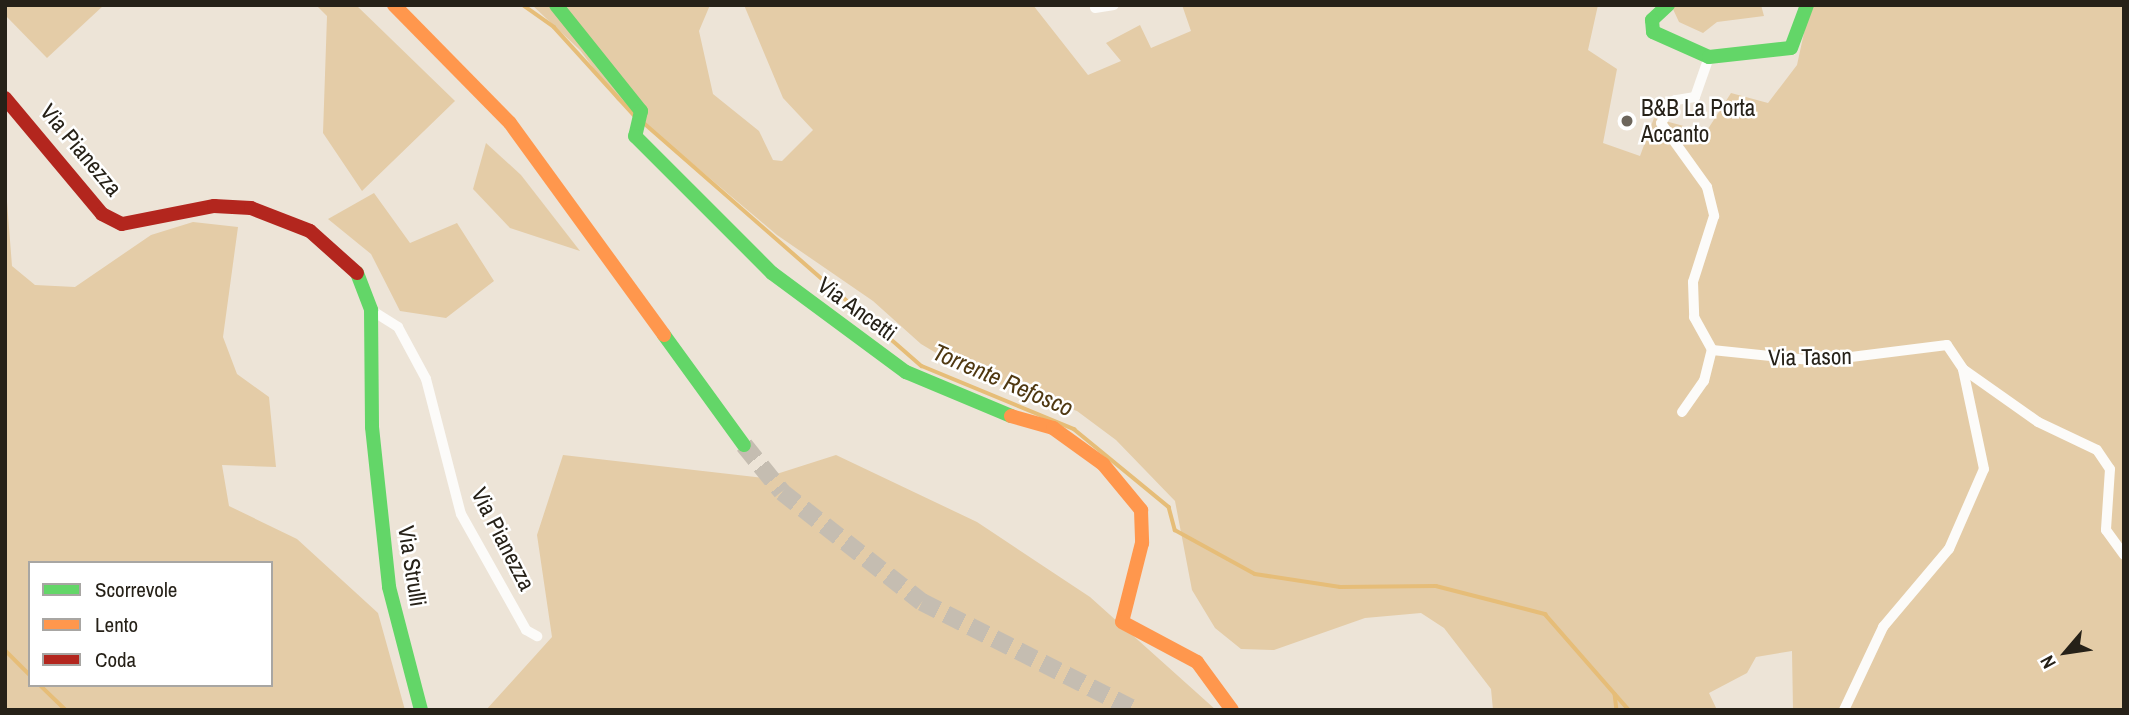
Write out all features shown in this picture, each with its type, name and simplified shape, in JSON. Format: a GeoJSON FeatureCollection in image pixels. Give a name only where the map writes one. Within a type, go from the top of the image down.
{"type":"FeatureCollection","features":[{"type":"Feature","properties":{"kind":"main road"},"geometry":{"type":"LineString","coordinates":[[394,5],[464,70],[536,155],[744,445]]}},
{"type":"Feature","properties":{"kind":"main road","name":"Via Ancetti"},"geometry":{"type":"LineString","coordinates":[[556,5],[641,111],[635,136],[772,273],[906,372],[981,408],[1053,428],[1103,464],[1141,510],[1142,543],[1122,622],[1196,662],[1232,710]]}},
{"type":"Feature","properties":{"kind":"main road"},"geometry":{"type":"LineString","coordinates":[[1668,5],[1652,20],[1653,32],[1709,57],[1791,48],[1807,5]]}},
{"type":"Feature","properties":{"kind":"main road","name":"Via Pianezza"},"geometry":{"type":"LineString","coordinates":[[5,98],[102,214],[122,224],[214,206],[285,219],[355,268],[371,310],[372,427]]}},
{"type":"Feature","properties":{"kind":"main road","name":"Via Strulli"},"geometry":{"type":"LineString","coordinates":[[372,427],[389,587],[421,710]]}},
{"type":"Feature","properties":{"kind":"street"},"geometry":{"type":"LineString","coordinates":[[1095,8],[1114,5]]}},
{"type":"Feature","properties":{"kind":"street"},"geometry":{"type":"LineString","coordinates":[[1682,412],[1704,381],[1712,350],[1694,317],[1693,282],[1714,216],[1707,187],[1661,123],[1675,100],[1695,97],[1709,57]]}},
{"type":"Feature","properties":{"kind":"street","name":"Via Pianezza"},"geometry":{"type":"LineString","coordinates":[[371,310],[398,327],[426,379],[461,514],[526,630],[537,636]]}},
{"type":"Feature","properties":{"kind":"street","name":"Via Tason"},"geometry":{"type":"LineString","coordinates":[[1712,350],[1819,361],[1947,345],[1963,369],[2038,422],[2097,450],[2110,469],[2106,530],[2124,555]]}},
{"type":"Feature","properties":{"kind":"street"},"geometry":{"type":"LineString","coordinates":[[1844,710],[1883,626],[1949,549],[1984,469],[1963,369]]}},
{"type":"Feature","properties":{"kind":"shaded area"},"geometry":{"type":"Polygon","coordinates":[[[5,5],[104,5],[47,58],[5,15],[5,5]]]}},
{"type":"Feature","properties":{"kind":"shaded area"},"geometry":{"type":"Polygon","coordinates":[[[316,5],[356,5],[455,101],[362,191],[323,133],[327,16],[316,5]]]}},
{"type":"Feature","properties":{"kind":"shaded area"},"geometry":{"type":"Polygon","coordinates":[[[532,5],[710,5],[699,31],[713,94],[759,131],[773,160],[782,161],[813,130],[783,98],[744,5],[1033,5],[1088,75],[1121,61],[1106,43],[1140,25],[1151,48],[1191,31],[1182,5],[1598,5],[1588,50],[1617,69],[1603,143],[1640,156],[1654,118],[1706,132],[1731,93],[1768,103],[1797,65],[1810,5],[2124,5],[2124,710],[1793,710],[1792,651],[1756,657],[1747,673],[1709,693],[1717,710],[1493,710],[1491,689],[1444,628],[1421,613],[1365,618],[1274,650],[1241,649],[1215,628],[1192,590],[1175,501],[1116,440],[1077,411],[973,375],[921,344],[873,301],[777,235],[617,100],[580,50],[532,5]]]}},
{"type":"Feature","properties":{"kind":"shaded area"},"geometry":{"type":"Polygon","coordinates":[[[1761,5],[1764,16],[1717,22],[1703,33],[1679,22],[1672,7],[1761,5]]]}},
{"type":"Feature","properties":{"kind":"shaded area"},"geometry":{"type":"Polygon","coordinates":[[[486,143],[521,175],[580,251],[510,228],[473,189],[486,143]]]}},
{"type":"Feature","properties":{"kind":"shaded area"},"geometry":{"type":"Polygon","coordinates":[[[5,176],[12,266],[35,285],[75,287],[151,235],[193,222],[238,227],[223,337],[237,374],[269,397],[276,467],[222,465],[229,506],[297,539],[378,613],[405,710],[5,710],[5,176]]]}},
{"type":"Feature","properties":{"kind":"shaded area"},"geometry":{"type":"Polygon","coordinates":[[[374,193],[410,243],[457,223],[494,281],[446,318],[400,311],[371,254],[328,219],[374,193]]]}},
{"type":"Feature","properties":{"kind":"shaded area"},"geometry":{"type":"Polygon","coordinates":[[[563,455],[764,478],[836,455],[977,522],[1090,597],[1216,710],[486,710],[552,637],[537,535],[563,455]]]}},
{"type":"Feature","properties":{"kind":"waterway","name":"Torrente Refosco"},"geometry":{"type":"LineString","coordinates":[[523,5],[554,27],[635,116]]}},
{"type":"Feature","properties":{"kind":"waterway","name":"Torrente Refosco"},"geometry":{"type":"LineString","coordinates":[[644,123],[922,366],[1074,429],[1169,507],[1175,530],[1255,574],[1340,587],[1436,586],[1545,614],[1629,710]]}},
{"type":"Feature","properties":{"kind":"waterway"},"geometry":{"type":"LineString","coordinates":[[5,650],[28,673]]}},
{"type":"Feature","properties":{"kind":"waterway"},"geometry":{"type":"LineString","coordinates":[[42,687],[66,710]]}},
{"type":"Feature","properties":{"kind":"waterway"},"geometry":{"type":"LineString","coordinates":[[1615,694],[1617,710]]}},
{"type":"Feature","properties":{"kind":"tunnel"},"geometry":{"type":"LineString","coordinates":[[744,445],[782,492],[922,602],[1135,710]]}},
{"type":"Feature","properties":{"kind":"traffic: fast"},"geometry":{"type":"LineString","coordinates":[[556,5],[641,111],[635,136],[772,273],[906,372],[1011,416]]}},
{"type":"Feature","properties":{"kind":"traffic: fast"},"geometry":{"type":"LineString","coordinates":[[1668,5],[1652,20],[1653,32],[1709,57],[1791,48],[1807,5]]}},
{"type":"Feature","properties":{"kind":"traffic: fast"},"geometry":{"type":"LineString","coordinates":[[357,273],[371,310],[372,427],[389,587],[421,710]]}},
{"type":"Feature","properties":{"kind":"traffic: fast"},"geometry":{"type":"LineString","coordinates":[[664,335],[744,445]]}},
{"type":"Feature","properties":{"kind":"traffic: slow"},"geometry":{"type":"LineString","coordinates":[[394,5],[510,123],[664,335]]}},
{"type":"Feature","properties":{"kind":"traffic: slow"},"geometry":{"type":"LineString","coordinates":[[1011,416],[1053,428],[1103,464],[1141,510],[1142,543],[1122,622],[1197,662],[1232,710]]}},
{"type":"Feature","properties":{"kind":"traffic: jam"},"geometry":{"type":"LineString","coordinates":[[5,98],[102,214],[122,224],[214,206],[251,208],[310,231],[357,273]]}},
{"type":"Feature","properties":{"kind":"place","name":"B&B La Porta Accanto"},"geometry":{"type":"Point","coordinates":[1627,121]}}]}
